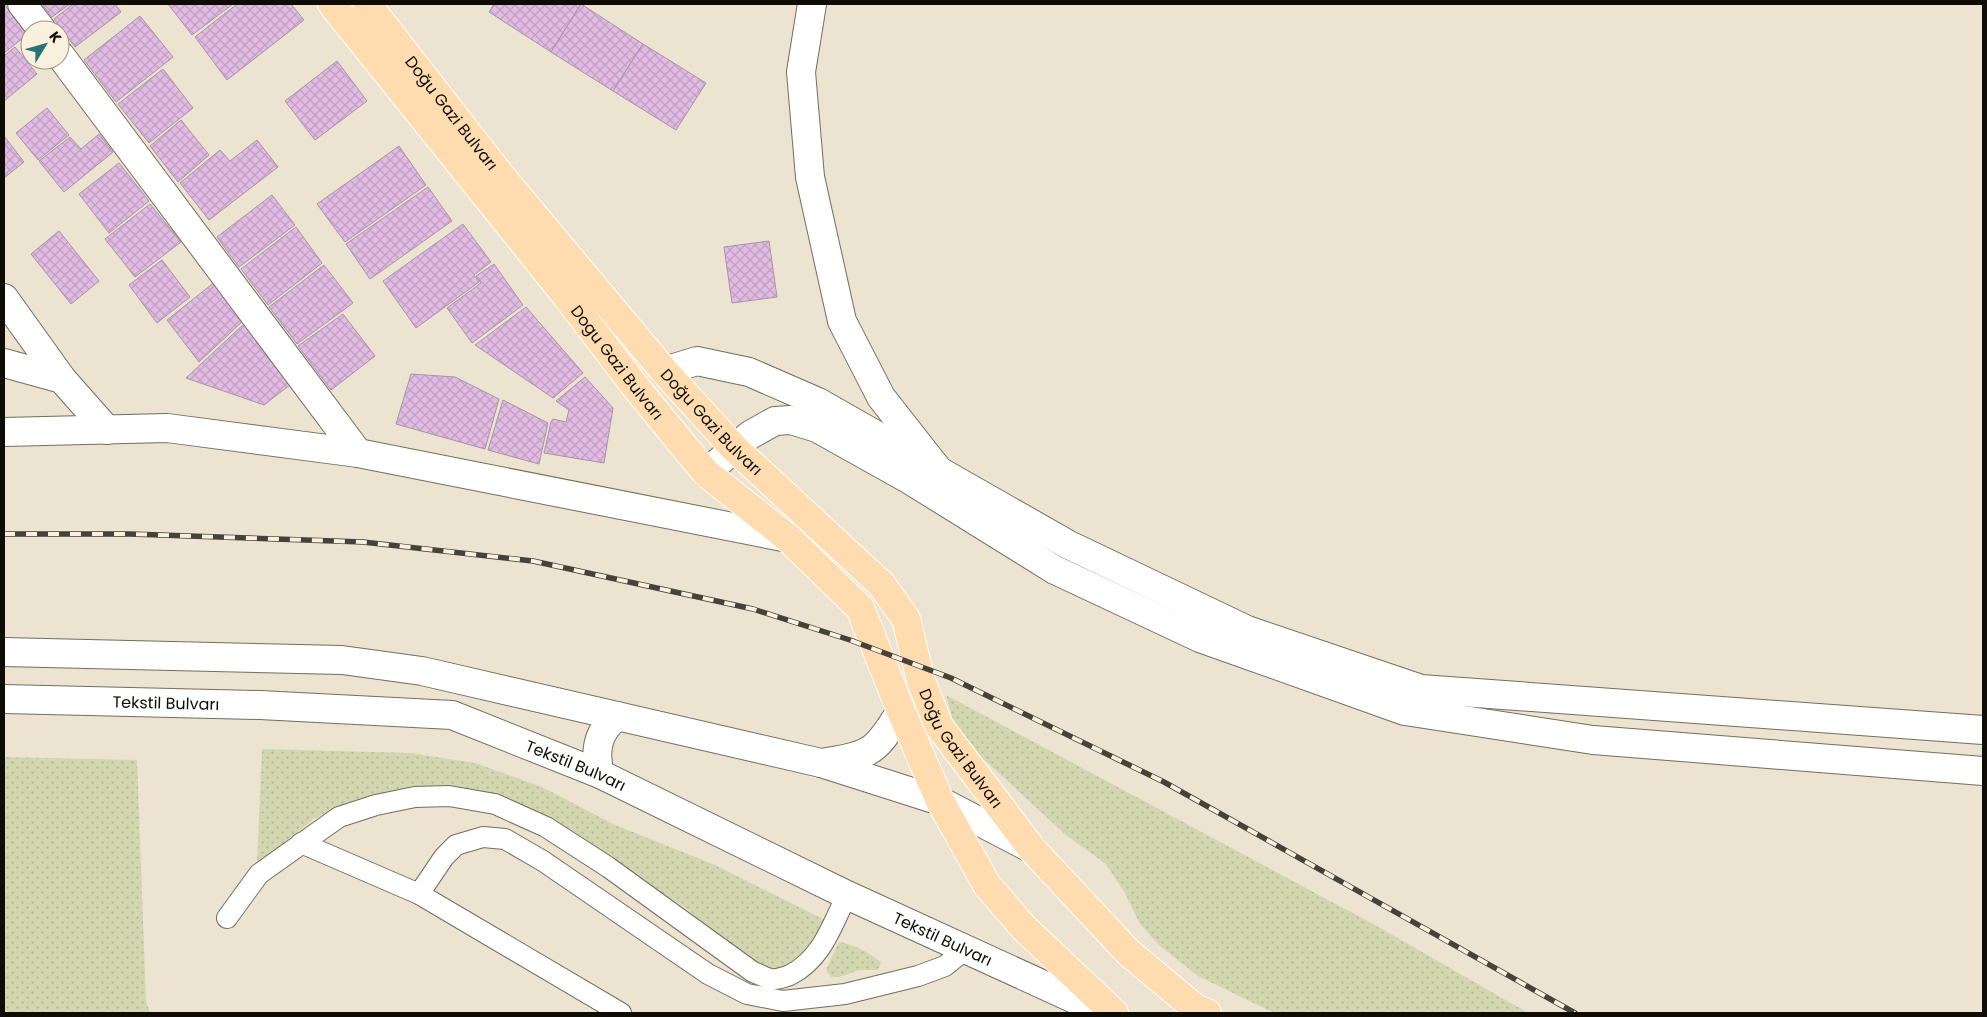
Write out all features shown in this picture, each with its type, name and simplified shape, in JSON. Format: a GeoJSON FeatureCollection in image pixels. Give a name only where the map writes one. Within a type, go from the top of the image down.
{"type":"FeatureCollection","features":[{"type":"Feature","properties":{"kind":"main road","name":"Dogu Gazi Bulvarı"},"geometry":{"type":"LineString","coordinates":[[332,4],[706,473],[788,538],[860,608],[901,711],[940,801],[987,885],[1024,928],[1114,1013]]}},
{"type":"Feature","properties":{"kind":"main road","name":"Doğu Gazi Bulvarı"},"geometry":{"type":"LineString","coordinates":[[367,4],[500,175],[664,371],[734,448],[881,584],[906,619],[921,681],[939,726],[1032,849],[1128,952],[1195,1008],[1206,1013]]}},
{"type":"Feature","properties":{"kind":"street"},"geometry":{"type":"LineString","coordinates":[[22,4],[34,20]]}},
{"type":"Feature","properties":{"kind":"street"},"geometry":{"type":"LineString","coordinates":[[812,4],[801,72],[810,177],[842,321],[881,397],[940,472]]}},
{"type":"Feature","properties":{"kind":"street"},"geometry":{"type":"LineString","coordinates":[[70,68],[358,453]]}},
{"type":"Feature","properties":{"kind":"street"},"geometry":{"type":"LineString","coordinates":[[4,298],[62,379],[107,430]]}},
{"type":"Feature","properties":{"kind":"street"},"geometry":{"type":"LineString","coordinates":[[664,371],[697,361],[749,372],[818,402],[1069,545],[1247,630],[1421,689],[1624,702],[1983,730]]}},
{"type":"Feature","properties":{"kind":"street"},"geometry":{"type":"LineString","coordinates":[[4,363],[62,379]]}},
{"type":"Feature","properties":{"kind":"street"},"geometry":{"type":"LineString","coordinates":[[706,473],[750,435],[775,420],[791,420],[817,428],[910,480],[1055,570],[1200,638],[1405,711],[1593,740],[1983,771]]}},
{"type":"Feature","properties":{"kind":"street"},"geometry":{"type":"LineString","coordinates":[[4,432],[167,428],[358,453],[788,538]]}},
{"type":"Feature","properties":{"kind":"street"},"geometry":{"type":"LineString","coordinates":[[4,652],[342,660],[422,671],[821,763],[940,801],[1032,849]]}},
{"type":"Feature","properties":{"kind":"street","name":"Tekstil Bulvarı"},"geometry":{"type":"LineString","coordinates":[[4,700],[260,705],[452,714],[600,774],[847,895],[1105,1013]]}},
{"type":"Feature","properties":{"kind":"street"},"geometry":{"type":"LineString","coordinates":[[821,763],[852,757],[869,751],[885,735],[901,711]]}},
{"type":"Feature","properties":{"kind":"street"},"geometry":{"type":"LineString","coordinates":[[600,774],[596,757],[600,739],[609,723],[617,716]]}},
{"type":"Feature","properties":{"kind":"lane"},"geometry":{"type":"LineString","coordinates":[[638,390],[664,371]]}},
{"type":"Feature","properties":{"kind":"lane"},"geometry":{"type":"LineString","coordinates":[[227,918],[259,874],[339,816],[376,805],[415,797],[449,796],[495,804],[554,832],[608,867],[753,972],[772,980],[786,977],[801,970],[813,959],[824,943],[847,895]]}},
{"type":"Feature","properties":{"kind":"lane"},"geometry":{"type":"LineString","coordinates":[[419,894],[444,857],[456,845],[484,837],[505,839],[543,862],[708,974],[747,994],[783,1001],[846,994],[918,976],[945,966],[966,949]]}},
{"type":"Feature","properties":{"kind":"lane"},"geometry":{"type":"LineString","coordinates":[[301,843],[419,894],[621,1013]]}},
{"type":"Feature","properties":{"kind":"green space"},"geometry":{"type":"Polygon","coordinates":[[[946,695],[1375,925],[1528,1013],[1274,1013],[1198,976],[1159,945],[1140,924],[1125,893],[1106,864],[1067,836],[962,739],[952,717],[946,695]]]}},
{"type":"Feature","properties":{"kind":"green space"},"geometry":{"type":"Polygon","coordinates":[[[262,749],[410,753],[475,763],[542,787],[613,824],[715,865],[825,920],[812,953],[774,974],[751,964],[686,908],[555,826],[431,792],[347,804],[315,818],[257,864],[262,749]]]}},
{"type":"Feature","properties":{"kind":"green space"},"geometry":{"type":"Polygon","coordinates":[[[4,757],[137,760],[146,1001],[150,1013],[4,1013],[4,757]]]}},
{"type":"Feature","properties":{"kind":"green space"},"geometry":{"type":"Polygon","coordinates":[[[839,942],[856,947],[876,958],[881,962],[878,970],[859,970],[840,977],[831,977],[826,970],[839,942]]]}},
{"type":"Feature","properties":{"kind":"building"},"geometry":{"type":"Polygon","coordinates":[[[4,4],[20,24],[20,40],[4,53],[4,4]]]}},
{"type":"Feature","properties":{"kind":"building"},"geometry":{"type":"Polygon","coordinates":[[[42,4],[70,4],[52,17],[42,4]]]}},
{"type":"Feature","properties":{"kind":"building"},"geometry":{"type":"Polygon","coordinates":[[[73,4],[115,4],[121,12],[75,47],[70,40],[70,20],[54,19],[73,4]]]}},
{"type":"Feature","properties":{"kind":"building"},"geometry":{"type":"Polygon","coordinates":[[[168,4],[233,4],[192,35],[168,4]]]}},
{"type":"Feature","properties":{"kind":"building"},"geometry":{"type":"Polygon","coordinates":[[[237,4],[291,4],[304,20],[227,80],[195,37],[237,4]]]}},
{"type":"Feature","properties":{"kind":"building"},"geometry":{"type":"Polygon","coordinates":[[[494,4],[581,4],[551,52],[489,12],[494,4]]]}},
{"type":"Feature","properties":{"kind":"building"},"geometry":{"type":"Polygon","coordinates":[[[581,4],[643,44],[613,91],[551,52],[581,4]]]}},
{"type":"Feature","properties":{"kind":"building"},"geometry":{"type":"Polygon","coordinates":[[[140,16],[173,57],[116,102],[84,60],[140,16]]]}},
{"type":"Feature","properties":{"kind":"building"},"geometry":{"type":"Polygon","coordinates":[[[643,44],[706,83],[676,130],[613,91],[643,44]]]}},
{"type":"Feature","properties":{"kind":"building"},"geometry":{"type":"Polygon","coordinates":[[[15,47],[20,53],[20,70],[34,70],[37,74],[4,101],[4,56],[15,47]]]}},
{"type":"Feature","properties":{"kind":"building"},"geometry":{"type":"Polygon","coordinates":[[[337,61],[367,101],[315,140],[285,101],[337,61]]]}},
{"type":"Feature","properties":{"kind":"building"},"geometry":{"type":"Polygon","coordinates":[[[163,69],[193,108],[149,143],[118,104],[163,69]]]}},
{"type":"Feature","properties":{"kind":"building"},"geometry":{"type":"Polygon","coordinates":[[[47,108],[69,135],[38,160],[16,133],[47,108]]]}},
{"type":"Feature","properties":{"kind":"building"},"geometry":{"type":"Polygon","coordinates":[[[181,120],[209,155],[178,182],[150,146],[181,120]]]}},
{"type":"Feature","properties":{"kind":"building"},"geometry":{"type":"Polygon","coordinates":[[[99,134],[113,152],[64,192],[39,161],[70,137],[81,149],[99,134]]]}},
{"type":"Feature","properties":{"kind":"building"},"geometry":{"type":"Polygon","coordinates":[[[4,136],[24,162],[4,178],[4,136]]]}},
{"type":"Feature","properties":{"kind":"building"},"geometry":{"type":"Polygon","coordinates":[[[257,140],[278,167],[209,220],[180,183],[220,150],[230,161],[257,140]]]}},
{"type":"Feature","properties":{"kind":"building"},"geometry":{"type":"Polygon","coordinates":[[[399,146],[426,185],[345,242],[317,204],[399,146]]]}},
{"type":"Feature","properties":{"kind":"building"},"geometry":{"type":"Polygon","coordinates":[[[119,163],[149,201],[109,233],[79,194],[119,163]]]}},
{"type":"Feature","properties":{"kind":"building"},"geometry":{"type":"Polygon","coordinates":[[[428,187],[452,221],[370,279],[346,244],[428,187]]]}},
{"type":"Feature","properties":{"kind":"building"},"geometry":{"type":"Polygon","coordinates":[[[272,195],[295,225],[239,267],[217,237],[272,195]]]}},
{"type":"Feature","properties":{"kind":"building"},"geometry":{"type":"Polygon","coordinates":[[[150,204],[181,242],[135,277],[105,239],[150,204]]]}},
{"type":"Feature","properties":{"kind":"building"},"geometry":{"type":"Polygon","coordinates":[[[463,224],[491,262],[474,275],[479,282],[416,328],[383,281],[463,224]]]}},
{"type":"Feature","properties":{"kind":"building"},"geometry":{"type":"Polygon","coordinates":[[[296,227],[322,263],[268,305],[241,269],[296,227]]]}},
{"type":"Feature","properties":{"kind":"building"},"geometry":{"type":"Polygon","coordinates":[[[59,231],[99,281],[71,304],[31,254],[59,231]]]}},
{"type":"Feature","properties":{"kind":"building"},"geometry":{"type":"Polygon","coordinates":[[[769,241],[777,297],[732,303],[724,247],[769,241]]]}},
{"type":"Feature","properties":{"kind":"building"},"geometry":{"type":"Polygon","coordinates":[[[162,260],[190,297],[157,323],[129,285],[162,260]]]}},
{"type":"Feature","properties":{"kind":"building"},"geometry":{"type":"Polygon","coordinates":[[[494,264],[523,305],[472,343],[447,308],[481,283],[476,276],[494,264]]]}},
{"type":"Feature","properties":{"kind":"building"},"geometry":{"type":"Polygon","coordinates":[[[324,265],[353,303],[297,344],[269,307],[324,265]]]}},
{"type":"Feature","properties":{"kind":"building"},"geometry":{"type":"Polygon","coordinates":[[[216,281],[245,319],[199,362],[167,320],[216,281]]]}},
{"type":"Feature","properties":{"kind":"building"},"geometry":{"type":"Polygon","coordinates":[[[526,307],[583,373],[553,398],[475,345],[526,307]]]}},
{"type":"Feature","properties":{"kind":"building"},"geometry":{"type":"Polygon","coordinates":[[[343,314],[375,356],[331,390],[298,346],[343,314]]]}},
{"type":"Feature","properties":{"kind":"building"},"geometry":{"type":"Polygon","coordinates":[[[246,322],[295,381],[264,405],[186,378],[246,322]]]}},
{"type":"Feature","properties":{"kind":"building"},"geometry":{"type":"Polygon","coordinates":[[[411,374],[455,377],[499,399],[485,449],[396,424],[411,374]]]}},
{"type":"Feature","properties":{"kind":"building"},"geometry":{"type":"Polygon","coordinates":[[[585,377],[613,408],[604,463],[544,453],[551,422],[553,419],[566,422],[569,410],[556,401],[585,377]]]}},
{"type":"Feature","properties":{"kind":"building"},"geometry":{"type":"Polygon","coordinates":[[[503,400],[548,423],[539,464],[488,450],[503,400]]]}},
{"type":"Feature","properties":{"kind":"railway"},"geometry":{"type":"LineString","coordinates":[[4,534],[130,534],[363,542],[533,561],[753,609],[850,640],[951,678],[1164,782],[1575,1013]]}}]}
